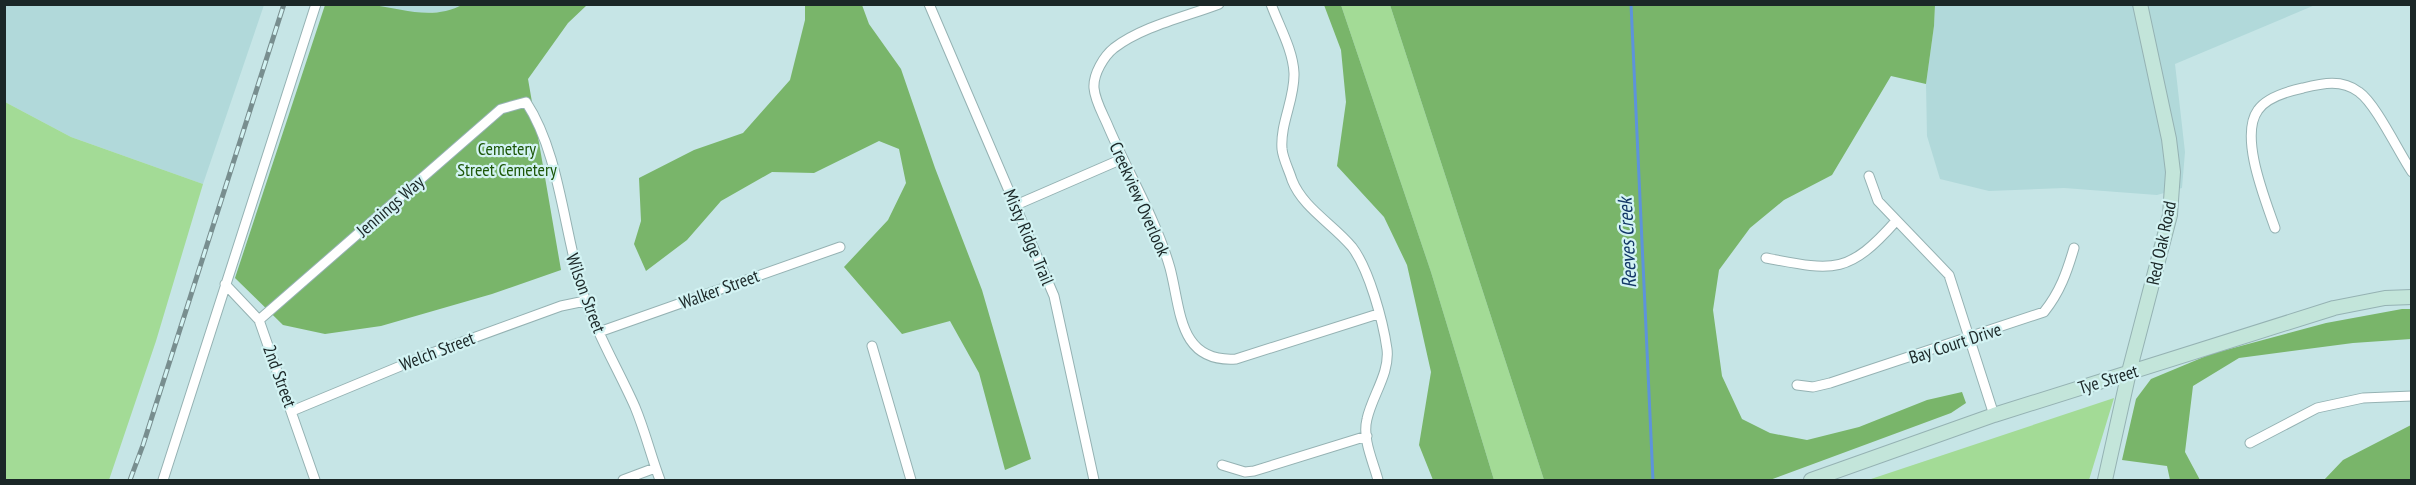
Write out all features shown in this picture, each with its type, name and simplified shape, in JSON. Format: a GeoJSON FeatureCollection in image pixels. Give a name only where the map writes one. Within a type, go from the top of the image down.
{"type":"FeatureCollection","features":[{"type":"Feature","properties":{"kind":"street"},"geometry":{"type":"LineString","coordinates":[[164,480],[316,4]]}},
{"type":"Feature","properties":{"kind":"street","name":"Misty Ridge Trail"},"geometry":{"type":"LineString","coordinates":[[929,4],[1054,296],[1094,480]]}},
{"type":"Feature","properties":{"kind":"street","name":"Creekview Overlook"},"geometry":{"type":"LineString","coordinates":[[1219,4],[1133,37],[1113,49],[1102,61],[1094,87],[1122,159],[1159,238],[1170,268],[1183,326],[1189,338],[1200,351],[1209,357],[1223,360],[1236,359],[1378,314]]}},
{"type":"Feature","properties":{"kind":"street"},"geometry":{"type":"LineString","coordinates":[[1271,4],[1288,48],[1294,73],[1283,127],[1282,151],[1294,183],[1306,203],[1336,229],[1363,263],[1387,352],[1384,371],[1366,421],[1368,445],[1378,480]]}},
{"type":"Feature","properties":{"kind":"street","name":"Red Oak Road"},"geometry":{"type":"LineString","coordinates":[[2104,480],[2129,372],[2170,215],[2173,172],[2169,139],[2140,4]]}},
{"type":"Feature","properties":{"kind":"street"},"geometry":{"type":"LineString","coordinates":[[2275,228],[2262,192],[2250,128],[2259,108],[2274,98],[2323,83],[2347,84],[2362,94],[2412,172]]}},
{"type":"Feature","properties":{"kind":"street","name":"Wilson Street"},"geometry":{"type":"LineString","coordinates":[[526,102],[538,121],[551,160],[571,254],[585,301],[634,406],[660,480]]}},
{"type":"Feature","properties":{"kind":"street","name":"Jennings Way"},"geometry":{"type":"LineString","coordinates":[[260,320],[501,109],[526,102]]}},
{"type":"Feature","properties":{"kind":"street"},"geometry":{"type":"LineString","coordinates":[[1016,205],[1122,159]]}},
{"type":"Feature","properties":{"kind":"street"},"geometry":{"type":"LineString","coordinates":[[1869,176],[1878,201],[1923,245],[1949,275],[1994,415]]}},
{"type":"Feature","properties":{"kind":"street"},"geometry":{"type":"LineString","coordinates":[[1766,258],[1819,267],[1846,263],[1875,245],[1896,220]]}},
{"type":"Feature","properties":{"kind":"street","name":"Walker Street"},"geometry":{"type":"LineString","coordinates":[[599,332],[840,246]]}},
{"type":"Feature","properties":{"kind":"street","name":"Bay Court Drive"},"geometry":{"type":"LineString","coordinates":[[1797,385],[1813,387],[1830,383],[2044,312],[2055,299],[2063,283],[2074,248]]}},
{"type":"Feature","properties":{"kind":"street","name":"2nd Street"},"geometry":{"type":"LineString","coordinates":[[225,284],[260,320],[315,480]]}},
{"type":"Feature","properties":{"kind":"street","name":"Tye Street"},"geometry":{"type":"LineString","coordinates":[[1811,480],[1994,415],[2334,308],[2385,298],[2412,297]]}},
{"type":"Feature","properties":{"kind":"street","name":"Welch Street"},"geometry":{"type":"LineString","coordinates":[[292,411],[432,353],[561,306],[585,301]]}},
{"type":"Feature","properties":{"kind":"street"},"geometry":{"type":"LineString","coordinates":[[872,346],[911,480]]}},
{"type":"Feature","properties":{"kind":"street"},"geometry":{"type":"LineString","coordinates":[[2250,443],[2318,408],[2363,398],[2412,396]]}},
{"type":"Feature","properties":{"kind":"street"},"geometry":{"type":"LineString","coordinates":[[1222,465],[1245,472],[1254,471],[1367,436]]}},
{"type":"Feature","properties":{"kind":"street"},"geometry":{"type":"LineString","coordinates":[[623,480],[655,468]]}},
{"type":"Feature","properties":{"kind":"shaded area"},"geometry":{"type":"Polygon","coordinates":[[[4,5],[264,5],[203,184],[71,137],[5,102],[4,5]]]}},
{"type":"Feature","properties":{"kind":"shaded area"},"geometry":{"type":"Polygon","coordinates":[[[372,5],[464,5],[449,12],[410,13],[372,5]]]}},
{"type":"Feature","properties":{"kind":"shaded area"},"geometry":{"type":"Polygon","coordinates":[[[1935,5],[2315,5],[2175,64],[2185,152],[2182,188],[2157,195],[2064,188],[1989,191],[1940,179],[1927,136],[1926,84],[1935,5]]]}},
{"type":"Feature","properties":{"kind":"green space","name":"Cemetery Street Cemetery"},"geometry":{"type":"Polygon","coordinates":[[[366,4],[430,13],[441,12],[464,4],[587,5],[568,23],[528,79],[561,270],[492,294],[381,326],[325,334],[283,325],[235,278],[325,5],[366,4]]]}},
{"type":"Feature","properties":{"kind":"green space"},"geometry":{"type":"Polygon","coordinates":[[[805,5],[862,5],[869,24],[901,69],[935,168],[982,290],[1031,459],[1005,470],[979,373],[950,321],[902,334],[844,267],[888,220],[906,183],[899,149],[879,141],[814,173],[772,172],[721,201],[687,240],[646,271],[634,244],[641,221],[639,178],[694,150],[743,133],[790,80],[805,20],[805,5]]]}},
{"type":"Feature","properties":{"kind":"green space"},"geometry":{"type":"Polygon","coordinates":[[[1324,5],[1341,5],[1431,272],[1494,480],[1433,480],[1419,445],[1431,372],[1407,265],[1384,217],[1337,166],[1346,102],[1341,50],[1324,5]]]}},
{"type":"Feature","properties":{"kind":"green space"},"geometry":{"type":"Polygon","coordinates":[[[1341,5],[1390,5],[1544,480],[1494,480],[1431,272],[1341,5]]]}},
{"type":"Feature","properties":{"kind":"green space"},"geometry":{"type":"Polygon","coordinates":[[[1390,5],[1935,5],[1926,84],[1891,76],[1832,175],[1784,200],[1750,228],[1719,270],[1713,310],[1722,376],[1742,419],[1770,433],[1807,440],[1859,427],[1927,400],[1962,392],[1966,403],[1951,413],[1770,480],[1544,480],[1390,5]]]}},
{"type":"Feature","properties":{"kind":"green space"},"geometry":{"type":"Polygon","coordinates":[[[5,102],[71,137],[203,184],[156,341],[109,480],[5,480],[5,102]]]}},
{"type":"Feature","properties":{"kind":"green space"},"geometry":{"type":"Polygon","coordinates":[[[2411,309],[2411,339],[2353,343],[2239,358],[2193,386],[2185,452],[2200,480],[2170,480],[2167,466],[2122,460],[2136,399],[2151,379],[2211,354],[2326,323],[2411,309]]]}},
{"type":"Feature","properties":{"kind":"green space"},"geometry":{"type":"Polygon","coordinates":[[[2114,398],[2089,480],[1868,480],[2114,398]]]}},
{"type":"Feature","properties":{"kind":"green space"},"geometry":{"type":"Polygon","coordinates":[[[2411,425],[2411,480],[2324,480],[2343,460],[2411,425]]]}},
{"type":"Feature","properties":{"kind":"waterway","name":"Reeves Creek"},"geometry":{"type":"LineString","coordinates":[[1631,4],[1653,480]]}},
{"type":"Feature","properties":{"kind":"railway"},"geometry":{"type":"LineString","coordinates":[[130,480],[284,4]]}}]}
